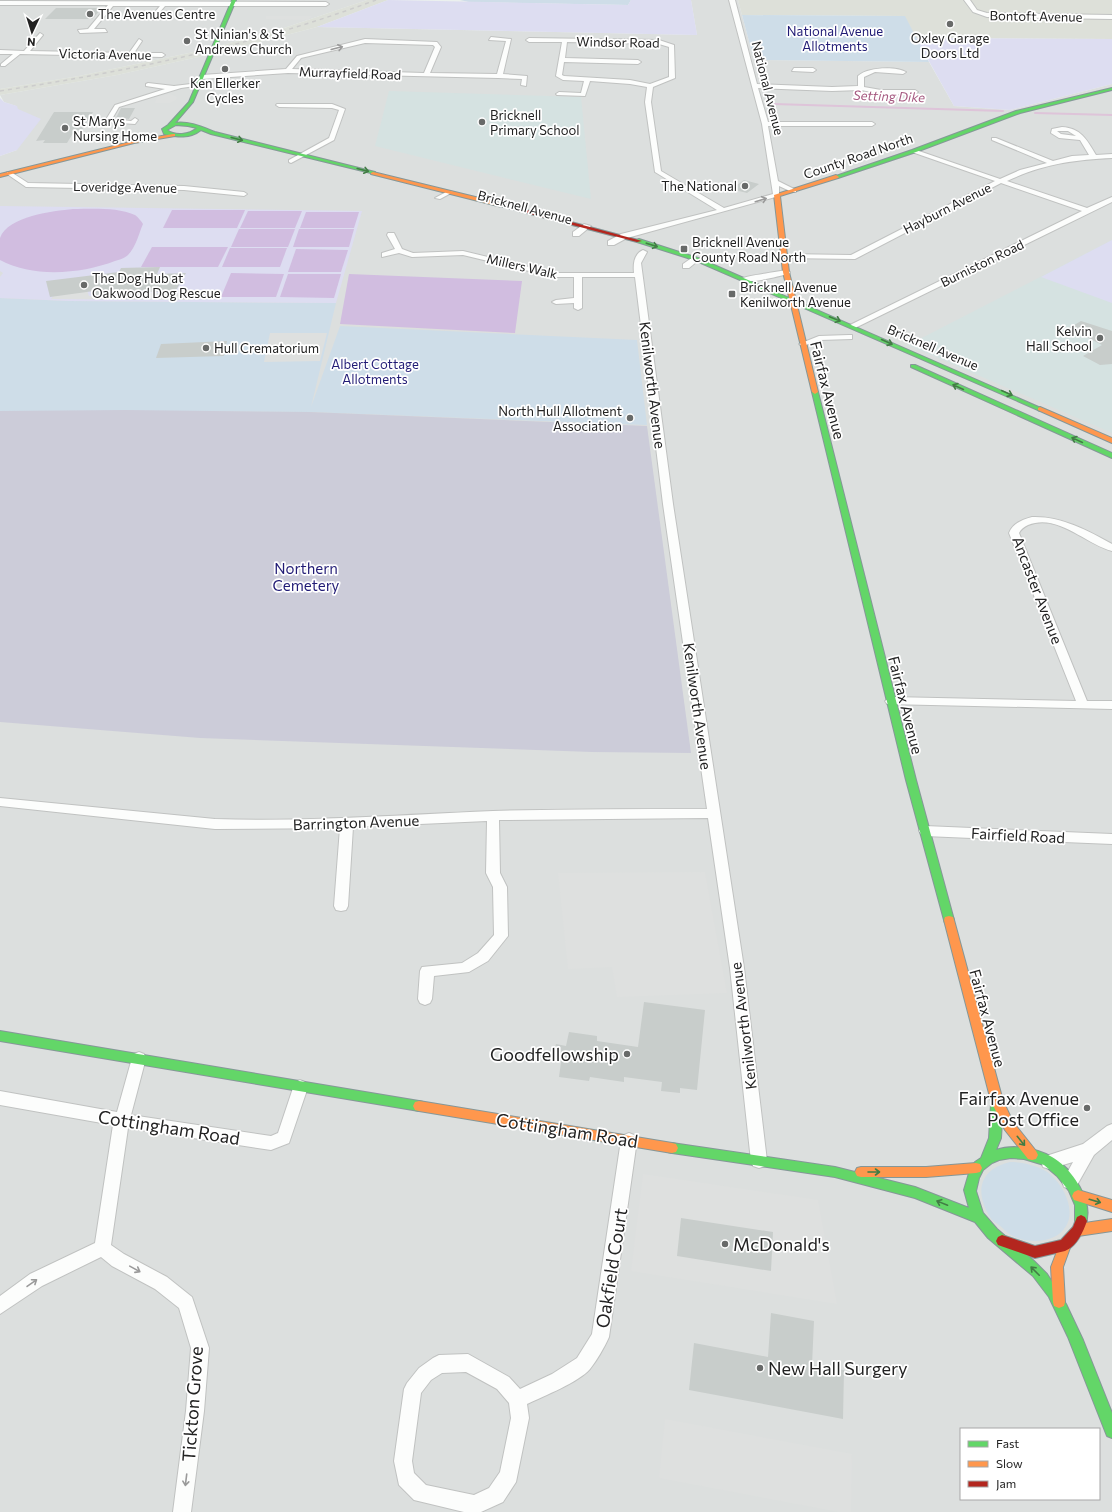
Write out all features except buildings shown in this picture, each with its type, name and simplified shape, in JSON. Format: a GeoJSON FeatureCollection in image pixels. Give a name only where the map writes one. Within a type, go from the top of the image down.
{"type":"FeatureCollection","features":[{"type":"Feature","properties":{"kind":"street","name":"National Avenue"},"geometry":{"type":"LineString","coordinates":[[732,0],[765,124],[777,195],[786,272],[792,301],[792,312]]}},
{"type":"Feature","properties":{"kind":"street","name":"Bontoft Avenue"},"geometry":{"type":"LineString","coordinates":[[967,0],[974,11],[987,16],[1112,17]]}},
{"type":"Feature","properties":{"kind":"street"},"geometry":{"type":"LineString","coordinates":[[4,175],[134,142],[167,128],[191,102],[233,2]]}},
{"type":"Feature","properties":{"kind":"street"},"geometry":{"type":"LineString","coordinates":[[2,3],[163,5],[233,2],[326,4]]}},
{"type":"Feature","properties":{"kind":"street"},"geometry":{"type":"LineString","coordinates":[[90,31],[112,4]]}},
{"type":"Feature","properties":{"kind":"street"},"geometry":{"type":"LineString","coordinates":[[153,18],[163,5]]}},
{"type":"Feature","properties":{"kind":"street"},"geometry":{"type":"LineString","coordinates":[[80,31],[104,31]]}},
{"type":"Feature","properties":{"kind":"street"},"geometry":{"type":"LineString","coordinates":[[26,52],[40,35]]}},
{"type":"Feature","properties":{"kind":"street"},"geometry":{"type":"LineString","coordinates":[[491,39],[509,40],[500,74],[498,76]]}},
{"type":"Feature","properties":{"kind":"street","name":"Windsor Road"},"geometry":{"type":"LineString","coordinates":[[529,40],[659,42],[670,45],[679,43]]}},
{"type":"Feature","properties":{"kind":"street"},"geometry":{"type":"LineString","coordinates":[[130,55],[139,41]]}},
{"type":"Feature","properties":{"kind":"street"},"geometry":{"type":"LineString","coordinates":[[288,71],[299,57],[365,41],[435,43],[438,47],[426,75]]}},
{"type":"Feature","properties":{"kind":"street","name":"Windsor Road"},"geometry":{"type":"LineString","coordinates":[[565,41],[559,76],[569,80],[630,82],[650,86],[672,78],[674,72],[672,46],[670,45]]}},
{"type":"Feature","properties":{"kind":"street","name":"Victoria Avenue"},"geometry":{"type":"LineString","coordinates":[[0,52],[162,56]]}},
{"type":"Feature","properties":{"kind":"street"},"geometry":{"type":"LineString","coordinates":[[3,65],[19,52]]}},
{"type":"Feature","properties":{"kind":"street","name":"Windsor Road"},"geometry":{"type":"LineString","coordinates":[[562,60],[638,62]]}},
{"type":"Feature","properties":{"kind":"street"},"geometry":{"type":"LineString","coordinates":[[798,82],[797,70],[813,70]]}},
{"type":"Feature","properties":{"kind":"street"},"geometry":{"type":"LineString","coordinates":[[861,88],[861,76],[865,73],[904,70],[909,75]]}},
{"type":"Feature","properties":{"kind":"street","name":"Murrayfield Road"},"geometry":{"type":"LineString","coordinates":[[175,88],[201,81],[288,71],[498,76],[525,78],[524,85]]}},
{"type":"Feature","properties":{"kind":"street"},"geometry":{"type":"LineString","coordinates":[[559,94],[583,95],[587,80]]}},
{"type":"Feature","properties":{"kind":"street"},"geometry":{"type":"LineString","coordinates":[[754,86],[798,82],[826,89],[861,88],[881,92],[917,91]]}},
{"type":"Feature","properties":{"kind":"street"},"geometry":{"type":"LineString","coordinates":[[141,88],[147,83],[175,88]]}},
{"type":"Feature","properties":{"kind":"street"},"geometry":{"type":"LineString","coordinates":[[650,86],[648,102],[658,172],[722,210]]}},
{"type":"Feature","properties":{"kind":"street"},"geometry":{"type":"LineString","coordinates":[[135,120],[133,123],[109,122],[117,106],[175,88]]}},
{"type":"Feature","properties":{"kind":"street","name":"County Road North"},"geometry":{"type":"LineString","coordinates":[[611,243],[624,236],[794,191],[914,151],[1018,112],[1112,89]]}},
{"type":"Feature","properties":{"kind":"street"},"geometry":{"type":"LineString","coordinates":[[184,136],[192,134],[198,126],[191,102]]}},
{"type":"Feature","properties":{"kind":"street"},"geometry":{"type":"LineString","coordinates":[[279,105],[332,106],[342,109],[332,139],[291,161]]}},
{"type":"Feature","properties":{"kind":"street","name":"Bricknell Avenue"},"geometry":{"type":"LineString","coordinates":[[167,128],[189,123],[303,155],[587,226],[696,259],[1112,441]]}},
{"type":"Feature","properties":{"kind":"street"},"geometry":{"type":"LineString","coordinates":[[765,124],[872,124]]}},
{"type":"Feature","properties":{"kind":"street"},"geometry":{"type":"LineString","coordinates":[[167,128],[166,133],[173,136]]}},
{"type":"Feature","properties":{"kind":"street","name":"Bricknell Avenue"},"geometry":{"type":"LineString","coordinates":[[134,142],[173,136],[184,136],[203,140],[438,198],[611,243],[686,266],[699,272]]}},
{"type":"Feature","properties":{"kind":"street"},"geometry":{"type":"LineString","coordinates":[[1082,138],[1093,156]]}},
{"type":"Feature","properties":{"kind":"street"},"geometry":{"type":"LineString","coordinates":[[994,139],[1051,162]]}},
{"type":"Feature","properties":{"kind":"street"},"geometry":{"type":"LineString","coordinates":[[914,151],[1088,211]]}},
{"type":"Feature","properties":{"kind":"street","name":"Hayburn Avenue"},"geometry":{"type":"LineString","coordinates":[[784,256],[841,258],[859,254],[930,216],[1022,171],[1051,162],[1093,156],[1112,156]]}},
{"type":"Feature","properties":{"kind":"street","name":"Loveridge Avenue"},"geometry":{"type":"LineString","coordinates":[[4,175],[26,185],[184,188],[244,194]]}},
{"type":"Feature","properties":{"kind":"street"},"geometry":{"type":"LineString","coordinates":[[775,182],[794,191]]}},
{"type":"Feature","properties":{"kind":"street"},"geometry":{"type":"LineString","coordinates":[[438,198],[450,192]]}},
{"type":"Feature","properties":{"kind":"street","name":"Burniston Road"},"geometry":{"type":"LineString","coordinates":[[852,326],[1112,199]]}},
{"type":"Feature","properties":{"kind":"street"},"geometry":{"type":"LineString","coordinates":[[576,234],[587,226]]}},
{"type":"Feature","properties":{"kind":"street"},"geometry":{"type":"LineString","coordinates":[[385,256],[399,250],[391,235]]}},
{"type":"Feature","properties":{"kind":"street","name":"Millers Walk"},"geometry":{"type":"LineString","coordinates":[[399,250],[412,255],[428,256],[453,250],[554,275],[638,275]]}},
{"type":"Feature","properties":{"kind":"street","name":"Kenilworth Avenue"},"geometry":{"type":"LineString","coordinates":[[643,252],[637,263],[638,275],[668,504],[737,968],[759,1161]]}},
{"type":"Feature","properties":{"kind":"street"},"geometry":{"type":"LineString","coordinates":[[686,266],[696,259]]}},
{"type":"Feature","properties":{"kind":"street","name":"Bricknell Avenue"},"geometry":{"type":"LineString","coordinates":[[744,279],[766,277],[786,272]]}},
{"type":"Feature","properties":{"kind":"street"},"geometry":{"type":"LineString","coordinates":[[556,302],[577,304],[578,276]]}},
{"type":"Feature","properties":{"kind":"street"},"geometry":{"type":"LineString","coordinates":[[792,312],[808,320]]}},
{"type":"Feature","properties":{"kind":"street","name":"Fairfax Avenue"},"geometry":{"type":"LineString","coordinates":[[792,312],[803,344],[891,701],[996,1101],[1009,1126],[1032,1155]]}},
{"type":"Feature","properties":{"kind":"street"},"geometry":{"type":"LineString","coordinates":[[829,328],[852,339]]}},
{"type":"Feature","properties":{"kind":"street"},"geometry":{"type":"LineString","coordinates":[[803,344],[819,338],[852,339]]}},
{"type":"Feature","properties":{"kind":"street","name":"Bricknell Avenue"},"geometry":{"type":"LineString","coordinates":[[901,361],[1112,456]]}},
{"type":"Feature","properties":{"kind":"street","name":"Ancaster Avenue"},"geometry":{"type":"LineString","coordinates":[[1084,704],[1014,533],[1015,529],[1026,522],[1043,519],[1067,526],[1112,548]]}},
{"type":"Feature","properties":{"kind":"street"},"geometry":{"type":"LineString","coordinates":[[891,701],[1112,705]]}},
{"type":"Feature","properties":{"kind":"street","name":"Barrington Avenue"},"geometry":{"type":"LineString","coordinates":[[0,802],[215,824],[248,825],[347,824],[493,816],[714,813]]}},
{"type":"Feature","properties":{"kind":"street"},"geometry":{"type":"LineString","coordinates":[[425,999],[427,971],[464,968],[484,957],[501,936],[500,887],[493,872],[493,816]]}},
{"type":"Feature","properties":{"kind":"street"},"geometry":{"type":"LineString","coordinates":[[341,906],[347,824]]}},
{"type":"Feature","properties":{"kind":"street","name":"Fairfield Road"},"geometry":{"type":"LineString","coordinates":[[925,831],[1112,839]]}},
{"type":"Feature","properties":{"kind":"street","name":"Cottingham Road"},"geometry":{"type":"LineString","coordinates":[[1,1038],[139,1058],[300,1087],[835,1172],[915,1193],[979,1218]]}},
{"type":"Feature","properties":{"kind":"street"},"geometry":{"type":"LineString","coordinates":[[0,1306],[36,1280],[102,1248],[122,1120],[139,1058]]}},
{"type":"Feature","properties":{"kind":"street","name":"Cottingham Road"},"geometry":{"type":"LineString","coordinates":[[0,1098],[122,1120],[271,1143],[284,1138],[300,1087]]}},
{"type":"Feature","properties":{"kind":"street","name":"Fairfax Avenue"},"geometry":{"type":"LineString","coordinates":[[986,1159],[995,1138],[996,1101]]}},
{"type":"Feature","properties":{"kind":"street"},"geometry":{"type":"LineString","coordinates":[[1049,1162],[1088,1150],[1112,1131]]}},
{"type":"Feature","properties":{"kind":"street","name":"Oakfield Court"},"geometry":{"type":"LineString","coordinates":[[518,1399],[558,1380],[583,1364],[600,1337],[629,1140]]}},
{"type":"Feature","properties":{"kind":"street"},"geometry":{"type":"LineString","coordinates":[[1070,1182],[1088,1150]]}},
{"type":"Feature","properties":{"kind":"street"},"geometry":{"type":"LineString","coordinates":[[1059,1302],[1057,1267],[1065,1245],[1078,1230],[1082,1214],[1078,1196],[1070,1182],[1049,1162],[1032,1155],[1007,1152],[986,1159],[976,1168],[970,1191],[979,1218],[1038,1273],[1059,1302],[1087,1364],[1112,1431]]}},
{"type":"Feature","properties":{"kind":"street","name":"Cottingham Road"},"geometry":{"type":"LineString","coordinates":[[835,1172],[926,1172],[976,1168]]}},
{"type":"Feature","properties":{"kind":"street"},"geometry":{"type":"LineString","coordinates":[[1078,1196],[1112,1206]]}},
{"type":"Feature","properties":{"kind":"street"},"geometry":{"type":"LineString","coordinates":[[1078,1230],[1112,1225]]}},
{"type":"Feature","properties":{"kind":"street"},"geometry":{"type":"LineString","coordinates":[[1002,1241],[1035,1252],[1065,1245]]}},
{"type":"Feature","properties":{"kind":"street","name":"Tickton Grove"},"geometry":{"type":"LineString","coordinates":[[102,1248],[118,1260],[161,1283],[186,1303],[200,1348],[195,1411],[182,1512]]}},
{"type":"Feature","properties":{"kind":"street"},"geometry":{"type":"LineString","coordinates":[[468,1363],[503,1383],[518,1399],[520,1418],[509,1475],[496,1495],[474,1505],[421,1493],[406,1478],[403,1461],[413,1390],[425,1374],[439,1364],[468,1363]]}},
{"type":"Feature","properties":{"kind":"shaded area"},"geometry":{"type":"Polygon","coordinates":[[[0,0],[367,0],[284,28],[208,49],[79,76],[0,89],[0,0]]]}},
{"type":"Feature","properties":{"kind":"shaded area"},"geometry":{"type":"Polygon","coordinates":[[[367,0],[388,0],[317,27],[225,51],[117,75],[0,95],[0,89],[79,76],[208,49],[284,28],[367,0]]]}},
{"type":"Feature","properties":{"kind":"shaded area"},"geometry":{"type":"Polygon","coordinates":[[[388,0],[628,5],[631,0],[691,0],[697,35],[317,27],[388,0]]]}},
{"type":"Feature","properties":{"kind":"shaded area"},"geometry":{"type":"Polygon","coordinates":[[[691,0],[738,0],[754,60],[929,62],[954,106],[1010,110],[1112,84],[1112,1512],[0,1512],[0,156],[17,150],[17,109],[16,106],[4,102],[0,95],[117,75],[225,51],[317,27],[697,35],[691,0]]]}},
{"type":"Feature","properties":{"kind":"shaded area"},"geometry":{"type":"Polygon","coordinates":[[[738,0],[1112,0],[1112,39],[916,38],[904,16],[742,15],[738,0]]]}},
{"type":"Feature","properties":{"kind":"shaded area"},"geometry":{"type":"Polygon","coordinates":[[[266,16],[312,16],[308,20],[266,19],[266,16]]]}},
{"type":"Feature","properties":{"kind":"shaded area"},"geometry":{"type":"Polygon","coordinates":[[[916,38],[1112,39],[1112,84],[1010,110],[954,106],[916,38]]]}},
{"type":"Feature","properties":{"kind":"shaded area","name":"Bricknell Primary School"},"geometry":{"type":"Polygon","coordinates":[[[389,91],[581,97],[591,199],[375,146],[389,91]]]}},
{"type":"Feature","properties":{"kind":"shaded area"},"geometry":{"type":"Polygon","coordinates":[[[170,94],[177,97],[176,100],[170,103],[155,103],[157,97],[170,94]]]}},
{"type":"Feature","properties":{"kind":"shaded area"},"geometry":{"type":"Polygon","coordinates":[[[0,98],[4,102],[17,106],[18,109],[41,119],[17,150],[0,156],[0,98]]]}},
{"type":"Feature","properties":{"kind":"shaded area"},"geometry":{"type":"Polygon","coordinates":[[[0,206],[362,211],[336,303],[69,301],[0,298],[0,277],[3,273],[0,271],[0,206]]]}},
{"type":"Feature","properties":{"kind":"shaded area"},"geometry":{"type":"Polygon","coordinates":[[[73,209],[112,210],[128,212],[135,215],[143,224],[131,252],[124,258],[102,265],[87,269],[57,272],[27,270],[0,260],[0,238],[12,224],[43,213],[73,209]]]}},
{"type":"Feature","properties":{"kind":"shaded area"},"geometry":{"type":"Polygon","coordinates":[[[172,210],[245,210],[237,228],[163,228],[172,210]]]}},
{"type":"Feature","properties":{"kind":"shaded area"},"geometry":{"type":"Polygon","coordinates":[[[248,211],[302,211],[295,228],[240,228],[248,211]]]}},
{"type":"Feature","properties":{"kind":"shaded area"},"geometry":{"type":"Polygon","coordinates":[[[306,212],[359,212],[354,228],[300,228],[306,212]]]}},
{"type":"Feature","properties":{"kind":"shaded area"},"geometry":{"type":"Polygon","coordinates":[[[239,229],[295,229],[288,247],[231,247],[239,229]]]}},
{"type":"Feature","properties":{"kind":"shaded area"},"geometry":{"type":"Polygon","coordinates":[[[299,229],[354,229],[349,247],[293,247],[299,229]]]}},
{"type":"Feature","properties":{"kind":"shaded area"},"geometry":{"type":"Polygon","coordinates":[[[1112,240],[1112,433],[908,345],[1112,240]]]}},
{"type":"Feature","properties":{"kind":"shaded area"},"geometry":{"type":"Polygon","coordinates":[[[1112,240],[1112,303],[1041,277],[1112,240]]]}},
{"type":"Feature","properties":{"kind":"shaded area"},"geometry":{"type":"Polygon","coordinates":[[[152,247],[228,247],[218,267],[141,267],[152,247]]]}},
{"type":"Feature","properties":{"kind":"shaded area"},"geometry":{"type":"Polygon","coordinates":[[[230,248],[287,248],[280,267],[222,267],[230,248]]]}},
{"type":"Feature","properties":{"kind":"shaded area"},"geometry":{"type":"Polygon","coordinates":[[[296,249],[348,250],[341,272],[288,272],[296,249]]]}},
{"type":"Feature","properties":{"kind":"shaded area"},"geometry":{"type":"Polygon","coordinates":[[[231,273],[284,274],[276,297],[221,297],[231,273]]]}},
{"type":"Feature","properties":{"kind":"shaded area"},"geometry":{"type":"Polygon","coordinates":[[[288,274],[341,274],[334,298],[280,297],[288,274]]]}},
{"type":"Feature","properties":{"kind":"shaded area"},"geometry":{"type":"Polygon","coordinates":[[[349,274],[522,281],[515,333],[340,324],[349,274]]]}},
{"type":"Feature","properties":{"kind":"shaded area"},"geometry":{"type":"Polygon","coordinates":[[[87,290],[89,296],[121,296],[122,292],[194,294],[191,300],[51,299],[54,295],[87,290]]]}},
{"type":"Feature","properties":{"kind":"shaded area"},"geometry":{"type":"Polygon","coordinates":[[[270,333],[327,333],[320,361],[264,362],[270,333]]]}},
{"type":"Feature","properties":{"kind":"shaded area"},"geometry":{"type":"Polygon","coordinates":[[[705,872],[727,993],[617,997],[612,967],[568,969],[558,873],[705,872]]]}},
{"type":"Feature","properties":{"kind":"shaded area"},"geometry":{"type":"Polygon","coordinates":[[[643,1174],[818,1200],[837,1304],[631,1271],[643,1174]]]}},
{"type":"Feature","properties":{"kind":"shaded area"},"geometry":{"type":"Polygon","coordinates":[[[665,1419],[852,1454],[851,1512],[839,1512],[659,1478],[665,1419]]]}},
{"type":"Feature","properties":{"kind":"green space"},"geometry":{"type":"Polygon","coordinates":[[[460,0],[631,0],[628,5],[469,2],[460,0]]]}},
{"type":"Feature","properties":{"kind":"green space","name":"National Avenue Allotments"},"geometry":{"type":"Polygon","coordinates":[[[742,15],[905,16],[929,62],[754,60],[742,15]]]}},
{"type":"Feature","properties":{"kind":"green space","name":"Albert Cottage Allotments"},"geometry":{"type":"Polygon","coordinates":[[[0,298],[69,301],[336,303],[311,407],[340,326],[637,340],[647,425],[310,412],[0,411],[0,298]]]}},
{"type":"Feature","properties":{"kind":"green space","name":"Northern Cemetery"},"geometry":{"type":"Polygon","coordinates":[[[125,410],[310,412],[647,426],[691,753],[592,752],[200,738],[0,722],[0,411],[125,410]]]}},
{"type":"Feature","properties":{"kind":"green space"},"geometry":{"type":"Polygon","coordinates":[[[1010,1162],[1025,1164],[1046,1171],[1061,1187],[1070,1212],[1069,1220],[1059,1234],[1049,1239],[1036,1241],[1024,1240],[1011,1235],[991,1218],[982,1198],[981,1190],[983,1182],[992,1170],[1000,1165],[1010,1162]]]}},
{"type":"Feature","properties":{"kind":"waterway","name":"Setting Dike"},"geometry":{"type":"LineString","coordinates":[[774,104],[1003,111]]}},
{"type":"Feature","properties":{"kind":"waterway","name":"Setting Dike"},"geometry":{"type":"LineString","coordinates":[[1035,113],[1112,115]]}},
{"type":"Feature","properties":{"kind":"railway"},"geometry":{"type":"LineString","coordinates":[[0,91],[143,66],[237,44],[284,31],[376,0]]}},
{"type":"Feature","properties":{"kind":"traffic: fast"},"geometry":{"type":"LineString","coordinates":[[170,126],[191,102],[234,0]]}},
{"type":"Feature","properties":{"kind":"traffic: fast"},"geometry":{"type":"LineString","coordinates":[[836,177],[914,151],[1018,112],[1112,89]]}},
{"type":"Feature","properties":{"kind":"traffic: fast"},"geometry":{"type":"LineString","coordinates":[[200,128],[188,135],[175,135],[166,133],[164,130],[176,124],[188,124],[201,128],[213,133],[373,173]]}},
{"type":"Feature","properties":{"kind":"traffic: fast"},"geometry":{"type":"LineString","coordinates":[[639,241],[696,259],[1040,409]]}},
{"type":"Feature","properties":{"kind":"traffic: fast"},"geometry":{"type":"LineString","coordinates":[[913,366],[1112,456]]}},
{"type":"Feature","properties":{"kind":"traffic: fast"},"geometry":{"type":"LineString","coordinates":[[815,392],[911,780],[949,920]]}},
{"type":"Feature","properties":{"kind":"traffic: fast"},"geometry":{"type":"LineString","coordinates":[[0,1036],[419,1106]]}},
{"type":"Feature","properties":{"kind":"traffic: fast"},"geometry":{"type":"LineString","coordinates":[[986,1159],[995,1138],[997,1104]]}},
{"type":"Feature","properties":{"kind":"traffic: fast"},"geometry":{"type":"LineString","coordinates":[[672,1148],[835,1172],[915,1193],[979,1218]]}},
{"type":"Feature","properties":{"kind":"traffic: fast"},"geometry":{"type":"LineString","coordinates":[[1081,1221],[1082,1213],[1078,1196],[1067,1179],[1048,1161],[1024,1153],[999,1154],[988,1159],[979,1166],[973,1176],[970,1191],[979,1217],[993,1234],[1037,1272],[1058,1300],[1078,1344],[1112,1431]]}},
{"type":"Feature","properties":{"kind":"traffic: slow"},"geometry":{"type":"LineString","coordinates":[[0,176],[134,142],[173,135]]}},
{"type":"Feature","properties":{"kind":"traffic: slow"},"geometry":{"type":"LineString","coordinates":[[373,173],[502,205]]}},
{"type":"Feature","properties":{"kind":"traffic: slow"},"geometry":{"type":"LineString","coordinates":[[815,392],[786,272],[777,195],[836,177]]}},
{"type":"Feature","properties":{"kind":"traffic: slow"},"geometry":{"type":"LineString","coordinates":[[1040,409],[1112,441]]}},
{"type":"Feature","properties":{"kind":"traffic: slow"},"geometry":{"type":"LineString","coordinates":[[949,920],[997,1101],[1009,1126],[1032,1155]]}},
{"type":"Feature","properties":{"kind":"traffic: slow"},"geometry":{"type":"LineString","coordinates":[[419,1106],[672,1148]]}},
{"type":"Feature","properties":{"kind":"traffic: slow"},"geometry":{"type":"LineString","coordinates":[[861,1172],[926,1172],[976,1168]]}},
{"type":"Feature","properties":{"kind":"traffic: slow"},"geometry":{"type":"LineString","coordinates":[[1078,1196],[1112,1206]]}},
{"type":"Feature","properties":{"kind":"traffic: slow"},"geometry":{"type":"LineString","coordinates":[[1078,1230],[1112,1225]]}},
{"type":"Feature","properties":{"kind":"traffic: slow"},"geometry":{"type":"LineString","coordinates":[[1059,1302],[1057,1267],[1065,1245]]}},
{"type":"Feature","properties":{"kind":"traffic: jam"},"geometry":{"type":"LineString","coordinates":[[502,205],[639,241]]}},
{"type":"Feature","properties":{"kind":"traffic: jam"},"geometry":{"type":"LineString","coordinates":[[1002,1241],[1035,1252],[1065,1245],[1078,1230],[1081,1221]]}},
{"type":"Feature","properties":{"kind":"place","name":"The Avenues Centre"},"geometry":{"type":"Point","coordinates":[90,14]}},
{"type":"Feature","properties":{"kind":"place","name":"Oxley Garage Doors Ltd"},"geometry":{"type":"Point","coordinates":[950,24]}},
{"type":"Feature","properties":{"kind":"place","name":"St Ninian's & St Andrews Church"},"geometry":{"type":"Point","coordinates":[187,41]}},
{"type":"Feature","properties":{"kind":"place","name":"Ken Ellerker Cycles"},"geometry":{"type":"Point","coordinates":[225,69]}},
{"type":"Feature","properties":{"kind":"place","name":"Bricknell Primary School"},"geometry":{"type":"Point","coordinates":[482,122]}},
{"type":"Feature","properties":{"kind":"place","name":"St Marys Nursing Home"},"geometry":{"type":"Point","coordinates":[65,128]}},
{"type":"Feature","properties":{"kind":"place","name":"The National"},"geometry":{"type":"Point","coordinates":[745,186]}},
{"type":"Feature","properties":{"kind":"place","name":"Bricknell Avenue County Road North"},"geometry":{"type":"Point","coordinates":[684,249]}},
{"type":"Feature","properties":{"kind":"place","name":"The Dog Hub at Oakwood Dog Rescue"},"geometry":{"type":"Point","coordinates":[84,285]}},
{"type":"Feature","properties":{"kind":"place","name":"Bricknell Avenue Kenilworth Avenue"},"geometry":{"type":"Point","coordinates":[732,294]}},
{"type":"Feature","properties":{"kind":"place","name":"Kelvin Hall School"},"geometry":{"type":"Point","coordinates":[1100,338]}},
{"type":"Feature","properties":{"kind":"place","name":"Hull Crematorium"},"geometry":{"type":"Point","coordinates":[206,348]}},
{"type":"Feature","properties":{"kind":"place","name":"North Hull Allotment Association"},"geometry":{"type":"Point","coordinates":[630,418]}},
{"type":"Feature","properties":{"kind":"place","name":"Goodfellowship"},"geometry":{"type":"Point","coordinates":[627,1054]}},
{"type":"Feature","properties":{"kind":"place","name":"Fairfax Avenue Post Office"},"geometry":{"type":"Point","coordinates":[1087,1108]}},
{"type":"Feature","properties":{"kind":"place","name":"McDonald's"},"geometry":{"type":"Point","coordinates":[725,1244]}},
{"type":"Feature","properties":{"kind":"place","name":"New Hall Surgery"},"geometry":{"type":"Point","coordinates":[760,1368]}}]}
